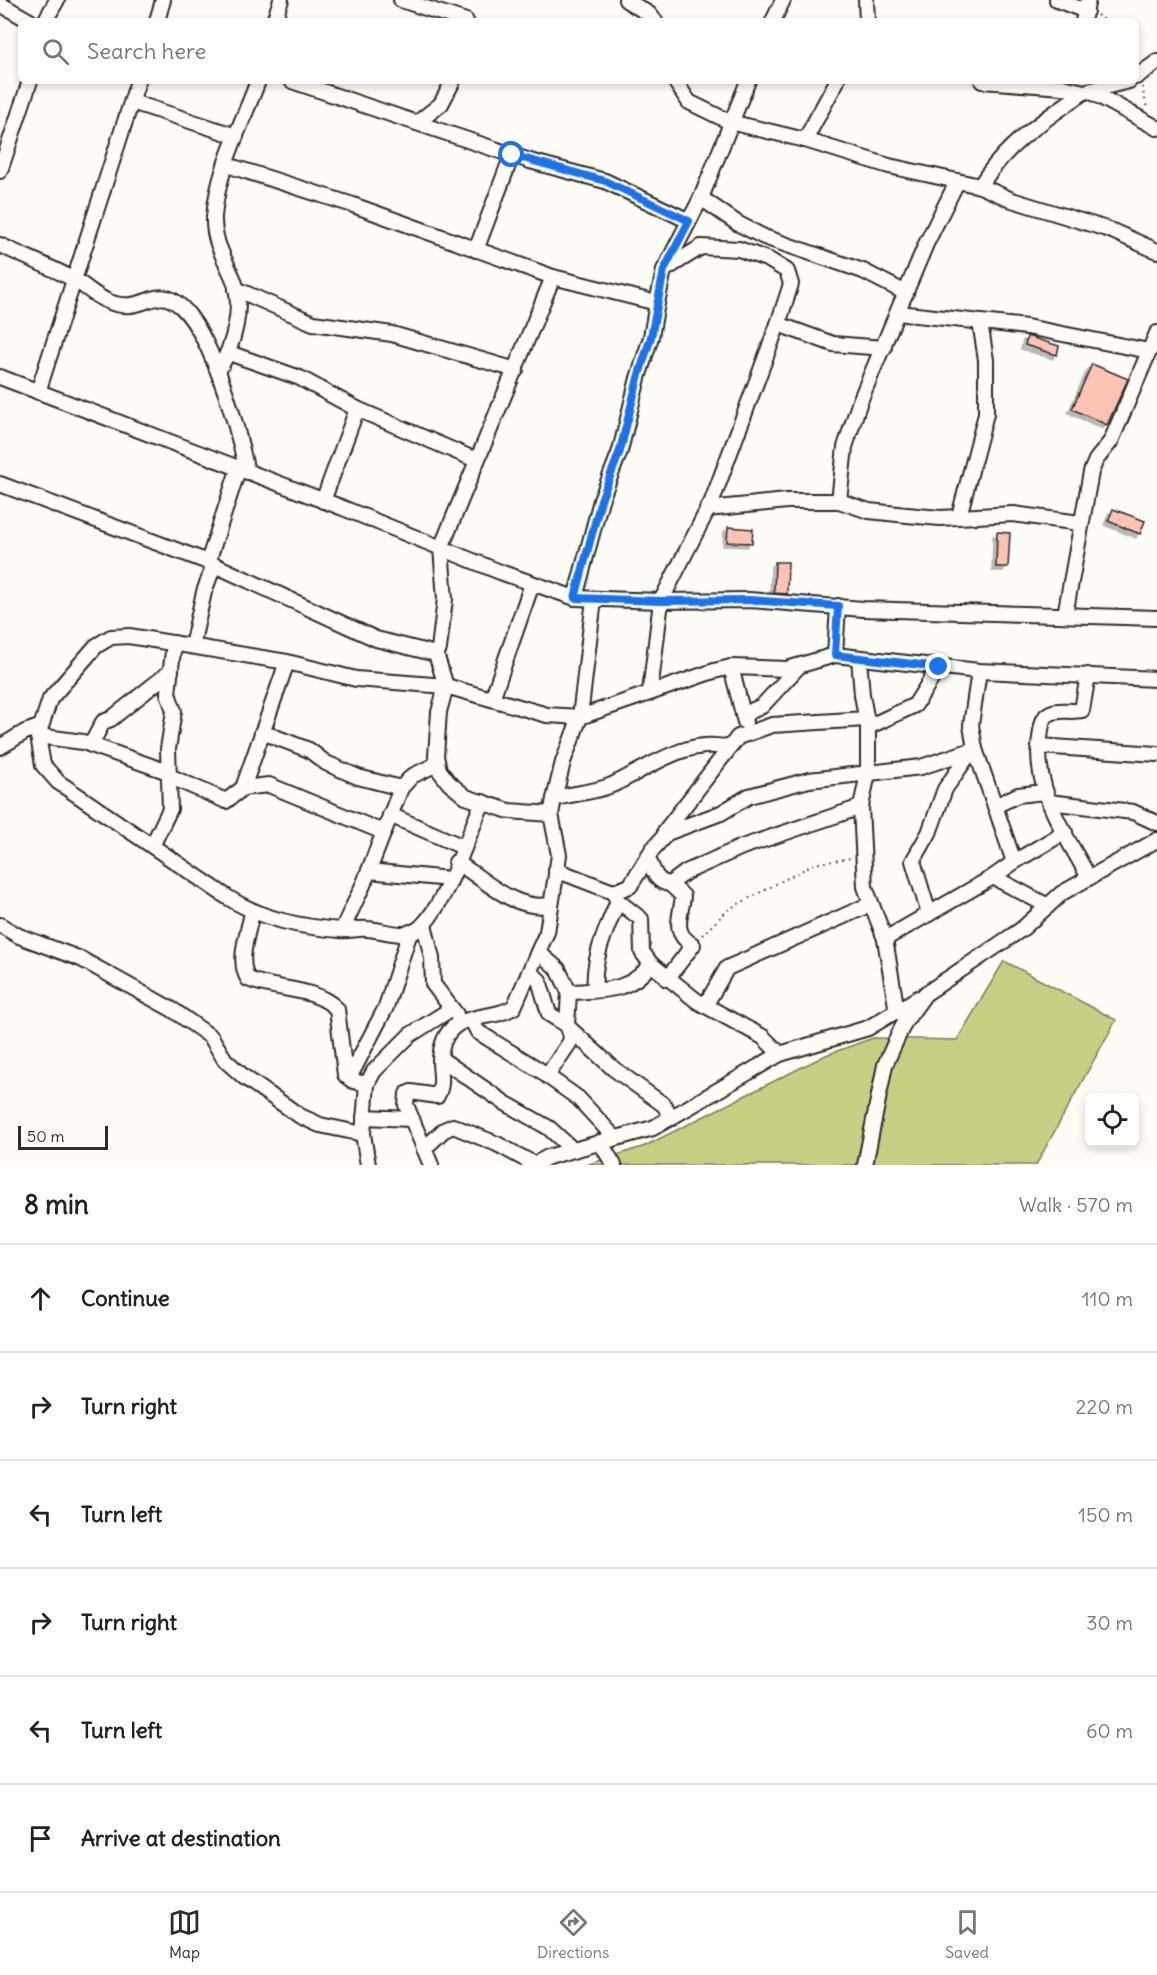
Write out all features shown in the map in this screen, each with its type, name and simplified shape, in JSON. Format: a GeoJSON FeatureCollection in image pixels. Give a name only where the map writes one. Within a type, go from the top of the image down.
{"type":"FeatureCollection","features":[{"type":"Feature","properties":{"kind":"street"},"geometry":{"type":"LineString","coordinates":[[47,18],[57,0]]}},
{"type":"Feature","properties":{"kind":"street"},"geometry":{"type":"LineString","coordinates":[[158,18],[163,0]]}},
{"type":"Feature","properties":{"kind":"street"},"geometry":{"type":"LineString","coordinates":[[275,18],[281,0]]}},
{"type":"Feature","properties":{"kind":"street"},"geometry":{"type":"LineString","coordinates":[[401,0],[457,18]]}},
{"type":"Feature","properties":{"kind":"street"},"geometry":{"type":"LineString","coordinates":[[626,0],[652,18]]}},
{"type":"Feature","properties":{"kind":"street"},"geometry":{"type":"LineString","coordinates":[[775,18],[783,0]]}},
{"type":"Feature","properties":{"kind":"street"},"geometry":{"type":"LineString","coordinates":[[866,0],[867,18]]}},
{"type":"Feature","properties":{"kind":"street"},"geometry":{"type":"LineString","coordinates":[[1057,0],[1085,11]]}},
{"type":"Feature","properties":{"kind":"street"},"geometry":{"type":"LineString","coordinates":[[0,4],[25,18]]}},
{"type":"Feature","properties":{"kind":"street"},"geometry":{"type":"LineString","coordinates":[[1139,75],[1157,62]]}},
{"type":"Feature","properties":{"kind":"street"},"geometry":{"type":"LineString","coordinates":[[0,171],[29,84]]}},
{"type":"Feature","properties":{"kind":"street"},"geometry":{"type":"LineString","coordinates":[[38,392],[76,280],[137,84]]}},
{"type":"Feature","properties":{"kind":"street"},"geometry":{"type":"LineString","coordinates":[[218,371],[229,353],[237,305],[236,289],[215,236],[218,194],[236,136],[257,84]]}},
{"type":"Feature","properties":{"kind":"street"},"geometry":{"type":"LineString","coordinates":[[301,84],[512,155],[605,181],[689,221]]}},
{"type":"Feature","properties":{"kind":"street"},"geometry":{"type":"LineString","coordinates":[[417,123],[441,105],[452,84]]}},
{"type":"Feature","properties":{"kind":"street"},"geometry":{"type":"LineString","coordinates":[[676,84],[689,102],[730,122],[804,140],[889,166],[980,186],[1012,200],[1110,230],[1157,251]]}},
{"type":"Feature","properties":{"kind":"street"},"geometry":{"type":"LineString","coordinates":[[575,598],[601,500],[620,451],[651,337],[664,270],[701,198],[746,84]]}},
{"type":"Feature","properties":{"kind":"street"},"geometry":{"type":"LineString","coordinates":[[804,140],[835,84]]}},
{"type":"Feature","properties":{"kind":"street"},"geometry":{"type":"LineString","coordinates":[[1063,84],[1087,91],[1154,126]]}},
{"type":"Feature","properties":{"kind":"street"},"geometry":{"type":"LineString","coordinates":[[980,186],[999,156],[1020,138],[1087,91],[1113,84]]}},
{"type":"Feature","properties":{"kind":"street"},"geometry":{"type":"LineString","coordinates":[[132,102],[236,136]]}},
{"type":"Feature","properties":{"kind":"street"},"geometry":{"type":"LineString","coordinates":[[476,250],[512,155]]}},
{"type":"Feature","properties":{"kind":"street"},"geometry":{"type":"LineString","coordinates":[[227,165],[353,205],[553,277],[657,303]]}},
{"type":"Feature","properties":{"kind":"street"},"geometry":{"type":"LineString","coordinates":[[839,501],[845,447],[860,401],[957,182]]}},
{"type":"Feature","properties":{"kind":"street"},"geometry":{"type":"LineString","coordinates":[[701,198],[736,224],[764,237],[863,272],[906,293]]}},
{"type":"Feature","properties":{"kind":"street"},"geometry":{"type":"LineString","coordinates":[[0,245],[76,280],[105,300],[128,307],[159,297],[173,301],[194,323],[218,371],[237,426],[243,471],[211,564],[192,646]]}},
{"type":"Feature","properties":{"kind":"street"},"geometry":{"type":"LineString","coordinates":[[650,692],[661,601],[707,509],[778,324],[791,284],[787,271],[769,260],[739,249],[701,247],[664,270]]}},
{"type":"Feature","properties":{"kind":"street"},"geometry":{"type":"LineString","coordinates":[[551,814],[509,811],[456,792],[437,764],[439,712],[446,686],[436,654],[439,649],[445,600],[441,548],[553,277]]}},
{"type":"Feature","properties":{"kind":"street"},"geometry":{"type":"LineString","coordinates":[[236,289],[313,323],[392,334],[516,370]]}},
{"type":"Feature","properties":{"kind":"street"},"geometry":{"type":"LineString","coordinates":[[898,313],[1027,327],[1149,351]]}},
{"type":"Feature","properties":{"kind":"street"},"geometry":{"type":"LineString","coordinates":[[959,516],[986,414],[986,360],[980,322]]}},
{"type":"Feature","properties":{"kind":"street"},"geometry":{"type":"LineString","coordinates":[[778,324],[833,344],[884,348]]}},
{"type":"Feature","properties":{"kind":"street"},"geometry":{"type":"LineString","coordinates":[[1065,615],[1090,472],[1111,441],[1157,333]]}},
{"type":"Feature","properties":{"kind":"street"},"geometry":{"type":"LineString","coordinates":[[229,353],[300,378],[357,409],[476,460]]}},
{"type":"Feature","properties":{"kind":"street"},"geometry":{"type":"LineString","coordinates":[[0,377],[532,584],[575,598],[661,601],[749,600],[863,609],[1157,618]]}},
{"type":"Feature","properties":{"kind":"street"},"geometry":{"type":"LineString","coordinates":[[323,501],[357,409]]}},
{"type":"Feature","properties":{"kind":"street"},"geometry":{"type":"LineString","coordinates":[[0,484],[211,564],[376,639],[436,654]]}},
{"type":"Feature","properties":{"kind":"street"},"geometry":{"type":"LineString","coordinates":[[707,509],[788,501],[839,501],[869,510],[940,518],[1013,514],[1080,523]]}},
{"type":"Feature","properties":{"kind":"street"},"geometry":{"type":"LineString","coordinates":[[492,699],[532,584]]}},
{"type":"Feature","properties":{"kind":"street"},"geometry":{"type":"LineString","coordinates":[[431,1165],[406,1105],[407,1094],[411,1092],[437,1096],[442,1087],[441,1059],[444,1043],[465,1020],[506,1012],[514,1007],[547,932],[559,855],[551,814],[563,762],[580,717],[594,599]]}},
{"type":"Feature","properties":{"kind":"street"},"geometry":{"type":"LineString","coordinates":[[835,655],[838,606]]}},
{"type":"Feature","properties":{"kind":"street"},"geometry":{"type":"LineString","coordinates":[[483,802],[449,879],[424,924],[399,935],[367,929],[342,930],[284,923],[252,913],[58,782],[43,765],[38,732],[51,699],[96,646],[111,638],[129,636],[287,662],[356,679],[446,686],[547,714],[580,717],[684,679],[730,667],[776,670],[800,666],[835,655],[979,671],[1157,679]]}},
{"type":"Feature","properties":{"kind":"street"},"geometry":{"type":"LineString","coordinates":[[153,844],[170,809],[168,774],[174,711],[168,693],[174,643]]}},
{"type":"Feature","properties":{"kind":"street"},"geometry":{"type":"LineString","coordinates":[[859,658],[867,723],[868,773],[861,807],[865,887],[885,939],[897,1011]]}},
{"type":"Feature","properties":{"kind":"street"},"geometry":{"type":"LineString","coordinates":[[0,747],[25,732],[38,732],[92,745],[168,774],[226,801],[243,788],[287,662]]}},
{"type":"Feature","properties":{"kind":"street"},"geometry":{"type":"LineString","coordinates":[[743,715],[762,706],[800,666]]}},
{"type":"Feature","properties":{"kind":"street"},"geometry":{"type":"LineString","coordinates":[[730,667],[747,733]]}},
{"type":"Feature","properties":{"kind":"street"},"geometry":{"type":"LineString","coordinates":[[595,990],[594,978],[599,948],[616,896],[630,886],[661,838],[738,737],[772,725],[867,723],[915,705],[939,667]]}},
{"type":"Feature","properties":{"kind":"street"},"geometry":{"type":"LineString","coordinates":[[92,745],[103,722],[111,719],[171,671]]}},
{"type":"Feature","properties":{"kind":"street"},"geometry":{"type":"LineString","coordinates":[[979,671],[971,718],[973,749],[1014,862]]}},
{"type":"Feature","properties":{"kind":"street"},"geometry":{"type":"LineString","coordinates":[[1088,675],[1082,710],[1055,711],[1046,716],[1040,746],[1047,797],[1088,876]]}},
{"type":"Feature","properties":{"kind":"street"},"geometry":{"type":"LineString","coordinates":[[262,732],[309,750],[326,763],[358,777],[401,788]]}},
{"type":"Feature","properties":{"kind":"street"},"geometry":{"type":"LineString","coordinates":[[554,799],[611,785],[676,753],[715,744],[729,748]]}},
{"type":"Feature","properties":{"kind":"street"},"geometry":{"type":"LineString","coordinates":[[1040,746],[1157,754]]}},
{"type":"Feature","properties":{"kind":"street"},"geometry":{"type":"LineString","coordinates":[[661,838],[682,825],[721,813],[749,796],[808,780],[921,767],[973,749]]}},
{"type":"Feature","properties":{"kind":"street"},"geometry":{"type":"LineString","coordinates":[[929,914],[913,861],[929,833],[945,789],[973,749]]}},
{"type":"Feature","properties":{"kind":"street"},"geometry":{"type":"LineString","coordinates":[[342,930],[369,871],[401,788],[412,776],[437,764]]}},
{"type":"Feature","properties":{"kind":"street"},"geometry":{"type":"LineString","coordinates":[[243,788],[276,786],[383,832]]}},
{"type":"Feature","properties":{"kind":"street"},"geometry":{"type":"LineString","coordinates":[[995,806],[1018,795],[1047,797],[1133,812],[1157,823]]}},
{"type":"Feature","properties":{"kind":"street"},"geometry":{"type":"LineString","coordinates":[[670,884],[686,872],[742,847],[861,807]]}},
{"type":"Feature","properties":{"kind":"street"},"geometry":{"type":"LineString","coordinates":[[390,815],[463,847]]}},
{"type":"Feature","properties":{"kind":"street"},"geometry":{"type":"LineString","coordinates":[[885,939],[993,877],[1065,832]]}},
{"type":"Feature","properties":{"kind":"street"},"geometry":{"type":"LineString","coordinates":[[424,1149],[444,1130],[453,1126],[497,1144],[533,1165],[600,1142],[632,1136],[672,1118],[780,1054],[868,1028],[925,994],[1022,929],[1088,876],[1157,840]]}},
{"type":"Feature","properties":{"kind":"street"},"geometry":{"type":"LineString","coordinates":[[648,858],[655,875],[662,882],[670,884],[683,896],[678,925],[679,933],[683,940],[693,945],[667,979]]}},
{"type":"Feature","properties":{"kind":"street"},"geometry":{"type":"LineString","coordinates":[[456,862],[503,894],[536,905],[550,905]]}},
{"type":"Feature","properties":{"kind":"street"},"geometry":{"type":"LineString","coordinates":[[556,870],[616,896],[641,919],[642,952],[651,964],[667,979],[705,1006],[763,1037],[780,1054]]}},
{"type":"Feature","properties":{"kind":"street"},"geometry":{"type":"LineString","coordinates":[[369,871],[449,879]]}},
{"type":"Feature","properties":{"kind":"street"},"geometry":{"type":"LineString","coordinates":[[993,877],[1048,906]]}},
{"type":"Feature","properties":{"kind":"street"},"geometry":{"type":"LineString","coordinates":[[705,1006],[727,968],[871,904]]}},
{"type":"Feature","properties":{"kind":"street"},"geometry":{"type":"LineString","coordinates":[[252,913],[242,970],[248,979],[322,998],[337,1009],[345,1075],[367,1084]]}},
{"type":"Feature","properties":{"kind":"street"},"geometry":{"type":"LineString","coordinates":[[424,924],[432,958],[434,984],[451,1009],[478,1032],[546,1074],[591,1110],[615,1138]]}},
{"type":"Feature","properties":{"kind":"street"},"geometry":{"type":"LineString","coordinates":[[0,925],[19,936],[81,959],[173,1010],[212,1037],[225,1060],[244,1077],[300,1116],[320,1125],[363,1134]]}},
{"type":"Feature","properties":{"kind":"street"},"geometry":{"type":"LineString","coordinates":[[349,1078],[386,1007],[410,932]]}},
{"type":"Feature","properties":{"kind":"street"},"geometry":{"type":"LineString","coordinates":[[538,952],[558,969],[569,992],[568,1026],[571,1036],[567,1049],[546,1074]]}},
{"type":"Feature","properties":{"kind":"street"},"geometry":{"type":"LineString","coordinates":[[569,992],[626,986],[640,979],[651,964]]}},
{"type":"Feature","properties":{"kind":"street"},"geometry":{"type":"LineString","coordinates":[[529,972],[540,982],[544,1005],[549,1014],[568,1026],[614,1069],[664,1106],[672,1118]]}},
{"type":"Feature","properties":{"kind":"street"},"geometry":{"type":"LineString","coordinates":[[865,1165],[885,1065],[904,1023],[925,994]]}},
{"type":"Feature","properties":{"kind":"street"},"geometry":{"type":"LineString","coordinates":[[368,1165],[363,1134],[367,1084],[374,1071],[410,1035],[451,1009]]}},
{"type":"Feature","properties":{"kind":"street"},"geometry":{"type":"LineString","coordinates":[[441,1059],[505,1103],[549,1128],[573,1150]]}},
{"type":"Feature","properties":{"kind":"street"},"geometry":{"type":"LineString","coordinates":[[364,1116],[411,1119]]}},
{"type":"Feature","properties":{"kind":"street"},"geometry":{"type":"LineString","coordinates":[[600,1142],[614,1165]]}},
{"type":"Feature","properties":{"kind":"path"},"geometry":{"type":"LineString","coordinates":[[1137,84],[1154,126]]}},
{"type":"Feature","properties":{"kind":"path"},"geometry":{"type":"LineString","coordinates":[[693,945],[729,909],[814,864],[863,856]]}},
{"type":"Feature","properties":{"kind":"green space"},"geometry":{"type":"Polygon","coordinates":[[[1004,961],[1116,1020],[1036,1165],[586,1165],[645,1146],[826,1055],[873,1038],[957,1040],[1004,961]]]}},
{"type":"Feature","properties":{"kind":"building"},"geometry":{"type":"Polygon","coordinates":[[[1027,336],[1059,346],[1057,355],[1025,345],[1027,336]]]}},
{"type":"Feature","properties":{"kind":"building"},"geometry":{"type":"Polygon","coordinates":[[[1092,364],[1128,379],[1107,425],[1072,409],[1092,364]]]}},
{"type":"Feature","properties":{"kind":"building"},"geometry":{"type":"Polygon","coordinates":[[[1113,509],[1145,521],[1140,534],[1108,521],[1113,509]]]}},
{"type":"Feature","properties":{"kind":"building"},"geometry":{"type":"Polygon","coordinates":[[[728,527],[753,529],[752,543],[727,542],[728,527]]]}},
{"type":"Feature","properties":{"kind":"building"},"geometry":{"type":"Polygon","coordinates":[[[997,532],[1010,533],[1008,567],[996,567],[997,532]]]}},
{"type":"Feature","properties":{"kind":"building"},"geometry":{"type":"Polygon","coordinates":[[[775,562],[788,562],[787,594],[774,593],[775,562]]]}},
{"type":"Feature","properties":{"kind":"route"},"geometry":{"type":"LineString","coordinates":[[512,155],[605,181],[689,221],[664,270],[651,337],[620,451],[601,500],[575,598],[661,601],[749,600],[838,606],[835,655],[939,667]]}}]}
